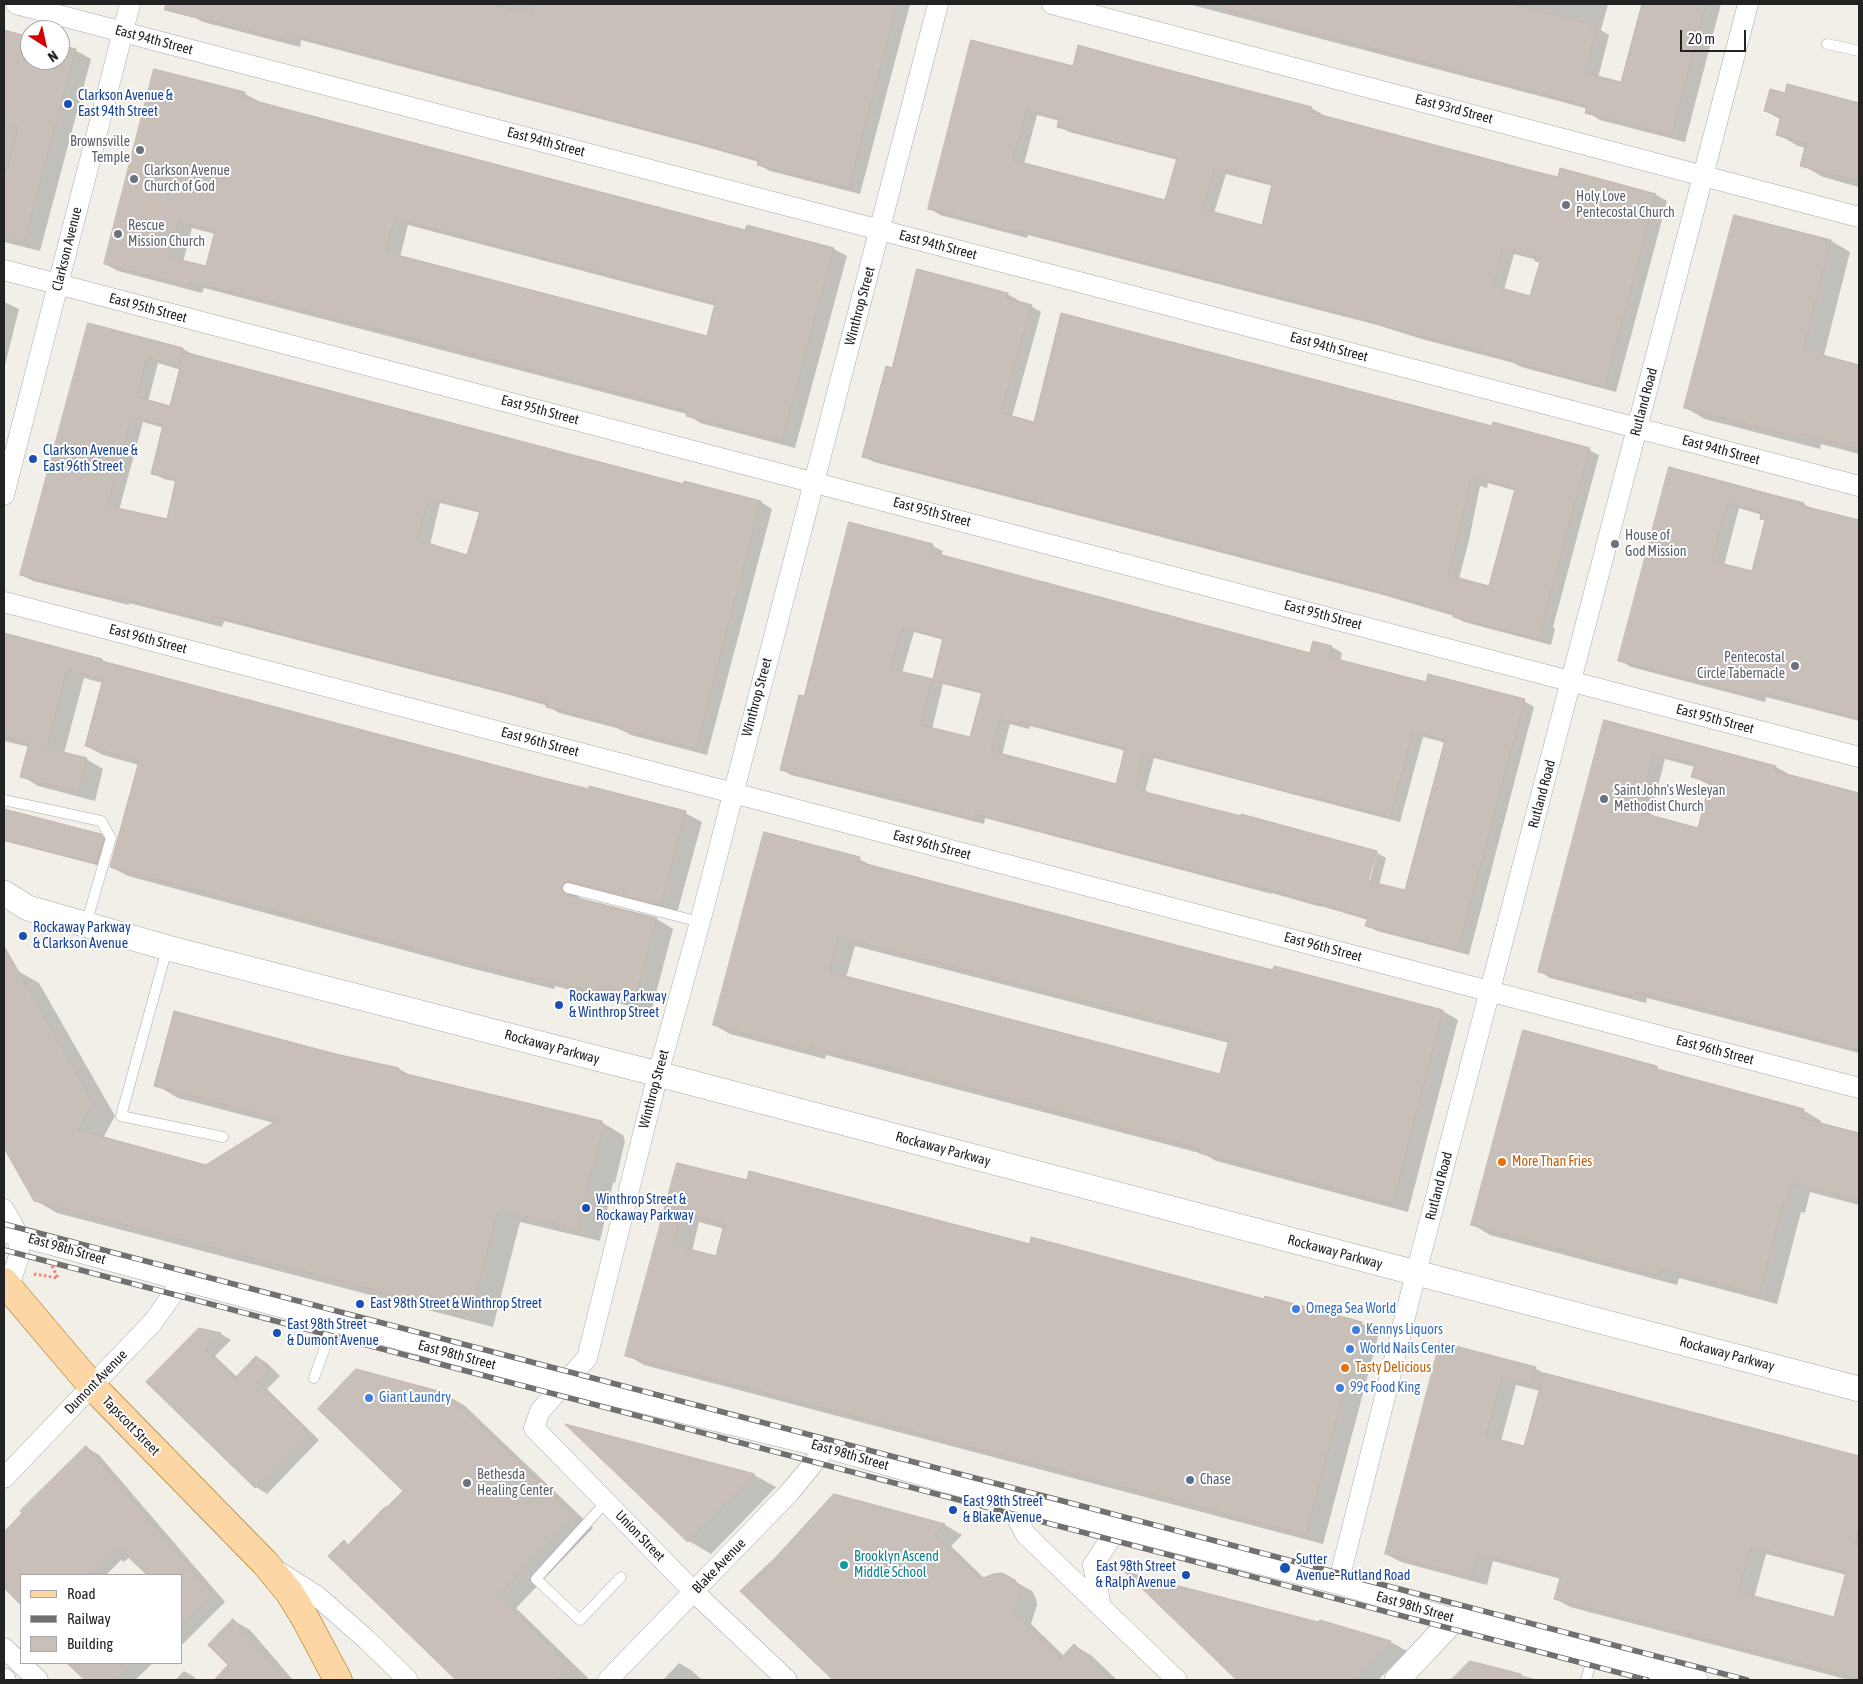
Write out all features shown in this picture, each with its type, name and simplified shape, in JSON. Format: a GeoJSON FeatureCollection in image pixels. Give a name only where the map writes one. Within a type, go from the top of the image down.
{"type":"FeatureCollection","features":[{"type":"Feature","properties":{"kind":"main road","name":"Tapscott Street"},"geometry":{"type":"LineString","coordinates":[[6,1286],[92,1386],[265,1563],[289,1592],[338,1680]]}},
{"type":"Feature","properties":{"kind":"street","name":"East 94th Street"},"geometry":{"type":"LineString","coordinates":[[16,4],[1859,486]]}},
{"type":"Feature","properties":{"kind":"street","name":"Clarkson Avenue"},"geometry":{"type":"LineString","coordinates":[[4,495],[130,4]]}},
{"type":"Feature","properties":{"kind":"street","name":"Winthrop Street"},"geometry":{"type":"LineString","coordinates":[[564,1384],[587,1358],[658,1074],[700,922],[938,4]]}},
{"type":"Feature","properties":{"kind":"street","name":"East 93rd Street"},"geometry":{"type":"LineString","coordinates":[[1052,4],[1855,216]]}},
{"type":"Feature","properties":{"kind":"street","name":"Rutland Road"},"geometry":{"type":"LineString","coordinates":[[1338,1584],[1416,1273],[1748,4]]}},
{"type":"Feature","properties":{"kind":"street","name":"East 95th Street"},"geometry":{"type":"LineString","coordinates":[[4,270],[1859,757]]}},
{"type":"Feature","properties":{"kind":"street","name":"East 96th Street"},"geometry":{"type":"LineString","coordinates":[[4,602],[1859,1088]]}},
{"type":"Feature","properties":{"kind":"street","name":"Rockaway Parkway"},"geometry":{"type":"LineString","coordinates":[[4,893],[16,909],[85,925],[658,1074],[1859,1389]]}},
{"type":"Feature","properties":{"kind":"street"},"geometry":{"type":"LineString","coordinates":[[4,1209],[19,1256],[6,1286]]}},
{"type":"Feature","properties":{"kind":"street","name":"East 98th Street"},"geometry":{"type":"LineString","coordinates":[[11,1234],[182,1282],[564,1384],[826,1448],[1007,1500],[1338,1584],[1454,1619],[1695,1680]]}},
{"type":"Feature","properties":{"kind":"street","name":"Dumont Avenue"},"geometry":{"type":"LineString","coordinates":[[4,1478],[153,1322],[182,1282]]}},
{"type":"Feature","properties":{"kind":"street","name":"Union Street"},"geometry":{"type":"LineString","coordinates":[[564,1384],[540,1411],[534,1428],[694,1592],[787,1680]]}},
{"type":"Feature","properties":{"kind":"street","name":"Blake Avenue"},"geometry":{"type":"LineString","coordinates":[[608,1680],[790,1493],[826,1448]]}},
{"type":"Feature","properties":{"kind":"street"},"geometry":{"type":"LineString","coordinates":[[1007,1500],[1026,1534],[1177,1680]]}},
{"type":"Feature","properties":{"kind":"street"},"geometry":{"type":"LineString","coordinates":[[1102,1607],[1093,1565],[1117,1529]]}},
{"type":"Feature","properties":{"kind":"street","name":"Tapscott Street"},"geometry":{"type":"LineString","coordinates":[[265,1563],[317,1596],[367,1640],[408,1680]]}},
{"type":"Feature","properties":{"kind":"street"},"geometry":{"type":"LineString","coordinates":[[1397,1680],[1454,1619]]}},
{"type":"Feature","properties":{"kind":"street"},"geometry":{"type":"LineString","coordinates":[[4,1648],[20,1663]]}},
{"type":"Feature","properties":{"kind":"street"},"geometry":{"type":"LineString","coordinates":[[21,1664],[38,1680]]}},
{"type":"Feature","properties":{"kind":"lane"},"geometry":{"type":"LineString","coordinates":[[1827,44],[1859,51]]}},
{"type":"Feature","properties":{"kind":"lane"},"geometry":{"type":"LineString","coordinates":[[4,800],[101,820],[111,838],[85,925]]}},
{"type":"Feature","properties":{"kind":"lane"},"geometry":{"type":"LineString","coordinates":[[568,888],[700,922]]}},
{"type":"Feature","properties":{"kind":"lane"},"geometry":{"type":"LineString","coordinates":[[168,948],[121,1116],[223,1136]]}},
{"type":"Feature","properties":{"kind":"lane"},"geometry":{"type":"LineString","coordinates":[[314,1378],[334,1322]]}},
{"type":"Feature","properties":{"kind":"lane"},"geometry":{"type":"LineString","coordinates":[[606,1502],[536,1579],[580,1620],[620,1577]]}},
{"type":"Feature","properties":{"kind":"lane"},"geometry":{"type":"LineString","coordinates":[[1586,1680],[1593,1654]]}},
{"type":"Feature","properties":{"kind":"path"},"geometry":{"type":"LineString","coordinates":[[31,1274],[58,1278],[51,1265]]}},
{"type":"Feature","properties":{"kind":"building"},"geometry":{"type":"Polygon","coordinates":[[[166,4],[491,4],[533,15],[534,4],[897,4],[849,188],[757,165],[758,160],[687,140],[352,51],[290,35],[289,41],[165,10],[166,4]]]}},
{"type":"Feature","properties":{"kind":"building"},"geometry":{"type":"Polygon","coordinates":[[[1225,4],[1512,4],[1597,26],[1585,73],[1621,82],[1642,4],[1706,4],[1672,135],[1585,113],[1587,106],[1224,9],[1225,4]]]}},
{"type":"Feature","properties":{"kind":"building"},"geometry":{"type":"Polygon","coordinates":[[[4,30],[20,34],[20,70],[70,70],[70,48],[76,49],[24,243],[4,238],[4,173],[6,174],[18,127],[4,123],[4,30]]]}},
{"type":"Feature","properties":{"kind":"building"},"geometry":{"type":"Polygon","coordinates":[[[971,40],[1073,66],[1078,45],[1312,107],[1310,112],[1537,172],[1558,177],[1560,168],[1656,194],[1605,387],[1337,312],[928,209],[971,40]],[[1027,110],[1013,160],[1165,200],[1177,158],[1057,127],[1059,118],[1027,110]],[[1215,168],[1203,209],[1262,225],[1272,184],[1215,168]],[[1503,249],[1494,286],[1530,296],[1540,262],[1535,261],[1536,257],[1503,249]]]}},
{"type":"Feature","properties":{"kind":"building"},"geometry":{"type":"Polygon","coordinates":[[[154,69],[245,92],[244,98],[745,230],[747,225],[834,248],[782,441],[686,416],[687,411],[396,334],[191,282],[189,286],[104,264],[154,69]],[[395,219],[386,252],[707,336],[715,303],[395,219]],[[179,222],[169,257],[206,266],[215,231],[179,222]]]}},
{"type":"Feature","properties":{"kind":"building"},"geometry":{"type":"Polygon","coordinates":[[[1787,84],[1859,103],[1859,181],[1800,166],[1806,143],[1776,135],[1781,116],[1764,111],[1770,89],[1785,93],[1787,84]]]}},
{"type":"Feature","properties":{"kind":"building"},"geometry":{"type":"Polygon","coordinates":[[[1734,215],[1831,240],[1804,348],[1859,365],[1859,449],[1802,434],[1800,438],[1684,408],[1734,215]]]}},
{"type":"Feature","properties":{"kind":"building"},"geometry":{"type":"Polygon","coordinates":[[[917,269],[1008,293],[1007,298],[1032,305],[1001,413],[1034,422],[1061,313],[1492,426],[1493,422],[1590,448],[1543,621],[1545,622],[1540,640],[1453,617],[1454,613],[1343,582],[862,457],[886,366],[892,368],[917,269]],[[1478,478],[1476,483],[1470,481],[1448,575],[1489,586],[1515,489],[1478,478]]]}},
{"type":"Feature","properties":{"kind":"building"},"geometry":{"type":"Polygon","coordinates":[[[88,323],[183,348],[178,366],[147,358],[137,397],[170,406],[184,352],[683,484],[684,481],[761,501],[696,749],[619,729],[620,726],[546,707],[547,703],[213,616],[211,622],[118,597],[118,600],[20,575],[88,323]],[[132,417],[108,506],[167,519],[176,479],[151,474],[163,425],[132,417]],[[429,498],[418,540],[467,555],[480,511],[429,498]]]}},
{"type":"Feature","properties":{"kind":"building"},"geometry":{"type":"Polygon","coordinates":[[[1669,467],[1804,503],[1803,506],[1859,520],[1859,719],[1755,691],[1754,696],[1618,661],[1669,467]],[[1728,503],[1712,561],[1752,571],[1765,520],[1760,519],[1761,512],[1728,503]]]}},
{"type":"Feature","properties":{"kind":"building"},"geometry":{"type":"Polygon","coordinates":[[[849,522],[933,544],[931,552],[1310,653],[1313,641],[1332,646],[1329,657],[1426,682],[1428,674],[1525,699],[1458,950],[1365,926],[1368,918],[1262,888],[975,814],[974,819],[780,770],[799,695],[804,696],[849,522]],[[903,627],[891,669],[933,679],[943,638],[903,627]],[[932,680],[921,725],[970,737],[982,692],[932,680]],[[1000,719],[992,751],[1116,784],[1125,748],[1019,721],[1019,724],[1000,719]],[[1413,732],[1390,817],[1310,796],[1309,798],[1144,753],[1136,785],[1149,793],[1241,816],[1241,814],[1377,851],[1368,881],[1405,890],[1445,740],[1413,732]]]}},
{"type":"Feature","properties":{"kind":"building"},"geometry":{"type":"Polygon","coordinates":[[[4,633],[102,659],[102,661],[544,778],[589,789],[589,786],[686,811],[661,905],[570,881],[562,886],[562,890],[566,895],[657,918],[634,1003],[538,978],[537,980],[457,960],[110,867],[139,761],[85,746],[103,679],[67,670],[47,748],[87,758],[78,792],[20,777],[29,743],[4,736],[4,633]]]}},
{"type":"Feature","properties":{"kind":"building"},"geometry":{"type":"Polygon","coordinates":[[[1604,720],[1776,766],[1775,771],[1859,793],[1859,1050],[1655,996],[1636,992],[1635,997],[1538,972],[1604,720]],[[1654,754],[1639,812],[1698,828],[1710,782],[1691,777],[1695,764],[1654,754]]]}},
{"type":"Feature","properties":{"kind":"building"},"geometry":{"type":"Polygon","coordinates":[[[4,809],[101,834],[104,839],[96,864],[4,840],[4,809]]]}},
{"type":"Feature","properties":{"kind":"building"},"geometry":{"type":"Polygon","coordinates":[[[764,832],[860,857],[859,862],[977,893],[1249,964],[1273,970],[1274,966],[1443,1010],[1393,1204],[1199,1153],[1200,1149],[1030,1104],[810,1047],[809,1051],[713,1025],[764,832]],[[839,937],[830,972],[1220,1074],[1229,1039],[839,937]]]}},
{"type":"Feature","properties":{"kind":"building"},"geometry":{"type":"Polygon","coordinates":[[[4,946],[93,1102],[78,1130],[206,1165],[279,1119],[154,1086],[174,1011],[336,1054],[399,1068],[398,1072],[602,1121],[603,1128],[578,1229],[498,1210],[471,1315],[34,1201],[4,1148],[4,946]]]}},
{"type":"Feature","properties":{"kind":"building"},"geometry":{"type":"Polygon","coordinates":[[[1523,1030],[1657,1066],[1657,1069],[1804,1109],[1801,1118],[1859,1133],[1859,1200],[1792,1183],[1787,1204],[1783,1203],[1759,1295],[1661,1268],[1659,1276],[1471,1225],[1523,1030]]]}},
{"type":"Feature","properties":{"kind":"building"},"geometry":{"type":"Polygon","coordinates":[[[677,1163],[747,1180],[749,1171],[1030,1244],[1031,1237],[1264,1299],[1265,1296],[1362,1322],[1306,1535],[625,1356],[677,1163]],[[682,1213],[674,1245],[716,1256],[724,1224],[682,1213]]]}},
{"type":"Feature","properties":{"kind":"building"},"geometry":{"type":"Polygon","coordinates":[[[199,1328],[221,1333],[205,1349],[235,1378],[256,1356],[270,1369],[257,1382],[309,1433],[255,1488],[146,1382],[199,1328]]]}},
{"type":"Feature","properties":{"kind":"building"},"geometry":{"type":"Polygon","coordinates":[[[1440,1342],[1536,1367],[1532,1385],[1502,1377],[1486,1436],[1524,1446],[1544,1373],[1859,1456],[1859,1526],[1855,1544],[1859,1545],[1859,1679],[1554,1599],[1561,1575],[1478,1554],[1472,1577],[1385,1554],[1440,1342]],[[1751,1547],[1739,1592],[1834,1617],[1846,1572],[1751,1547]]]}},
{"type":"Feature","properties":{"kind":"building"},"geometry":{"type":"Polygon","coordinates":[[[356,1369],[446,1393],[574,1516],[498,1596],[570,1667],[556,1680],[456,1680],[328,1556],[344,1540],[348,1545],[403,1491],[318,1409],[356,1369]]]}},
{"type":"Feature","properties":{"kind":"building"},"geometry":{"type":"Polygon","coordinates":[[[565,1424],[755,1474],[688,1542],[565,1424]]]}},
{"type":"Feature","properties":{"kind":"building"},"geometry":{"type":"Polygon","coordinates":[[[86,1446],[212,1594],[182,1624],[182,1574],[146,1574],[118,1547],[91,1574],[20,1574],[20,1604],[4,1588],[4,1532],[22,1513],[20,1511],[86,1446]]]}},
{"type":"Feature","properties":{"kind":"building"},"geometry":{"type":"Polygon","coordinates":[[[834,1494],[945,1524],[935,1535],[980,1579],[1002,1573],[1015,1580],[1019,1587],[1020,1595],[1014,1613],[1061,1658],[1074,1644],[1111,1680],[833,1680],[740,1591],[775,1558],[834,1494]]]}},
{"type":"Feature","properties":{"kind":"building"},"geometry":{"type":"Polygon","coordinates":[[[1125,1572],[1318,1622],[1320,1620],[1391,1641],[1352,1680],[1237,1680],[1125,1572]]]}},
{"type":"Feature","properties":{"kind":"building"},"geometry":{"type":"Polygon","coordinates":[[[233,1619],[286,1680],[214,1680],[228,1665],[208,1645],[233,1619]]]}},
{"type":"Feature","properties":{"kind":"building"},"geometry":{"type":"Polygon","coordinates":[[[1470,1661],[1521,1674],[1521,1680],[1451,1680],[1470,1661]]]}},
{"type":"Feature","properties":{"kind":"building"},"geometry":{"type":"Polygon","coordinates":[[[68,1664],[132,1664],[115,1680],[85,1680],[68,1664]]]}},
{"type":"Feature","properties":{"kind":"railway"},"geometry":{"type":"LineString","coordinates":[[4,1224],[1747,1680]]}},
{"type":"Feature","properties":{"kind":"railway"},"geometry":{"type":"LineString","coordinates":[[4,1250],[1647,1680]]}},
{"type":"Feature","properties":{"kind":"place","name":"Clarkson Avenue & East 94th Street"},"geometry":{"type":"Point","coordinates":[68,104]}},
{"type":"Feature","properties":{"kind":"place","name":"Brownsville Temple"},"geometry":{"type":"Point","coordinates":[140,150]}},
{"type":"Feature","properties":{"kind":"place","name":"Clarkson Avenue Church of God"},"geometry":{"type":"Point","coordinates":[134,179]}},
{"type":"Feature","properties":{"kind":"place","name":"Holy Love Pentecostal Church"},"geometry":{"type":"Point","coordinates":[1566,205]}},
{"type":"Feature","properties":{"kind":"place","name":"Rescue Mission Church"},"geometry":{"type":"Point","coordinates":[118,234]}},
{"type":"Feature","properties":{"kind":"place","name":"Clarkson Avenue & East 96th Street"},"geometry":{"type":"Point","coordinates":[33,459]}},
{"type":"Feature","properties":{"kind":"place","name":"House of God Mission"},"geometry":{"type":"Point","coordinates":[1615,544]}},
{"type":"Feature","properties":{"kind":"place","name":"Pentecostal Circle Tabernacle"},"geometry":{"type":"Point","coordinates":[1795,666]}},
{"type":"Feature","properties":{"kind":"place","name":"Saint John's Wesleyan Methodist Church"},"geometry":{"type":"Point","coordinates":[1604,799]}},
{"type":"Feature","properties":{"kind":"place","name":"Rockaway Parkway & Clarkson Avenue"},"geometry":{"type":"Point","coordinates":[23,936]}},
{"type":"Feature","properties":{"kind":"place","name":"Rockaway Parkway & Winthrop Street"},"geometry":{"type":"Point","coordinates":[559,1005]}},
{"type":"Feature","properties":{"kind":"place","name":"More Than Fries"},"geometry":{"type":"Point","coordinates":[1502,1162]}},
{"type":"Feature","properties":{"kind":"place","name":"Winthrop Street & Rockaway Parkway"},"geometry":{"type":"Point","coordinates":[586,1208]}},
{"type":"Feature","properties":{"kind":"place","name":"East 98th Street & Winthrop Street"},"geometry":{"type":"Point","coordinates":[360,1304]}},
{"type":"Feature","properties":{"kind":"place","name":"Omega Sea World"},"geometry":{"type":"Point","coordinates":[1296,1309]}},
{"type":"Feature","properties":{"kind":"place","name":"Kennys Liquors"},"geometry":{"type":"Point","coordinates":[1356,1330]}},
{"type":"Feature","properties":{"kind":"place","name":"East 98th Street & Dumont Avenue"},"geometry":{"type":"Point","coordinates":[277,1333]}},
{"type":"Feature","properties":{"kind":"place","name":"World Nails Center"},"geometry":{"type":"Point","coordinates":[1350,1349]}},
{"type":"Feature","properties":{"kind":"place","name":"Tasty Delicious"},"geometry":{"type":"Point","coordinates":[1345,1368]}},
{"type":"Feature","properties":{"kind":"place","name":"99¢ Food King"},"geometry":{"type":"Point","coordinates":[1340,1388]}},
{"type":"Feature","properties":{"kind":"place","name":"Giant Laundry"},"geometry":{"type":"Point","coordinates":[369,1398]}},
{"type":"Feature","properties":{"kind":"place","name":"Chase"},"geometry":{"type":"Point","coordinates":[1190,1480]}},
{"type":"Feature","properties":{"kind":"place","name":"Bethesda Healing Center"},"geometry":{"type":"Point","coordinates":[467,1483]}},
{"type":"Feature","properties":{"kind":"place","name":"East 98th Street & Blake Avenue"},"geometry":{"type":"Point","coordinates":[953,1510]}},
{"type":"Feature","properties":{"kind":"place","name":"Brooklyn Ascend Middle School"},"geometry":{"type":"Point","coordinates":[844,1565]}},
{"type":"Feature","properties":{"kind":"place","name":"Sutter Avenue–Rutland Road"},"geometry":{"type":"Point","coordinates":[1285,1568]}},
{"type":"Feature","properties":{"kind":"place","name":"East 98th Street & Ralph Avenue"},"geometry":{"type":"Point","coordinates":[1186,1575]}}]}
